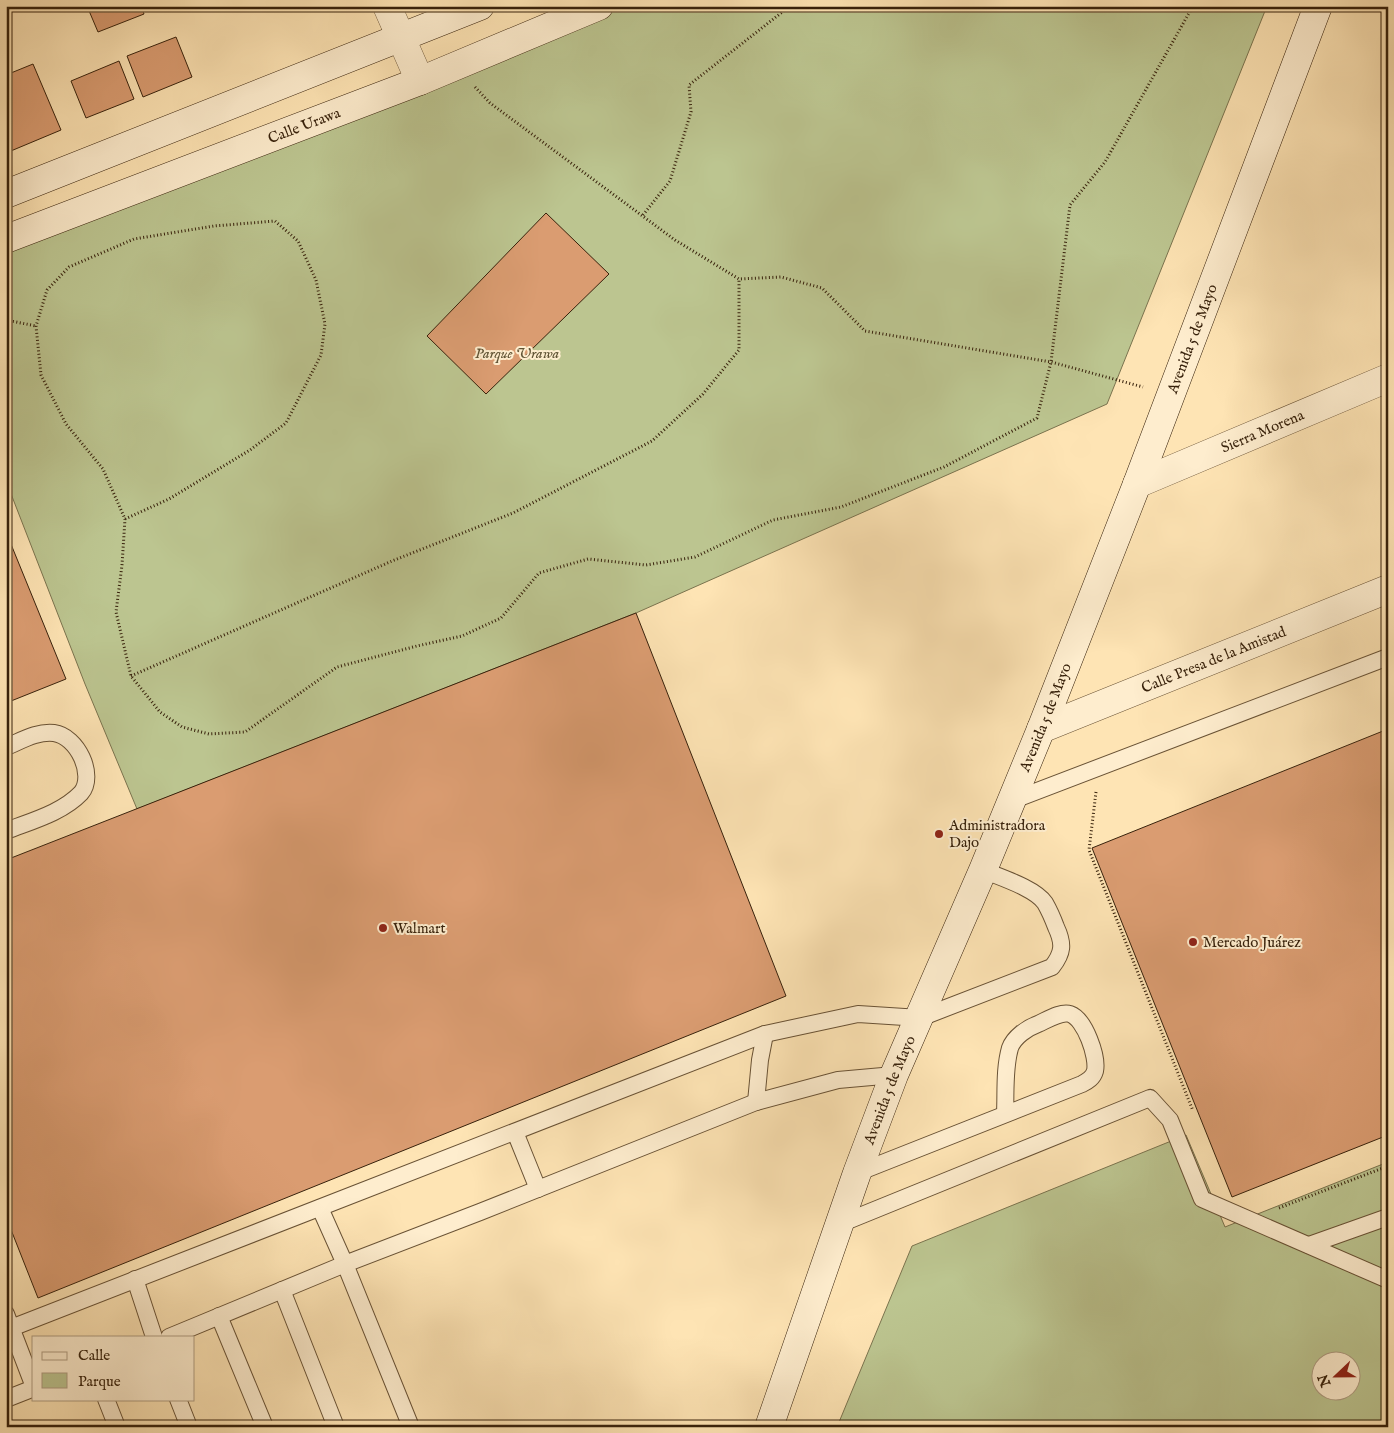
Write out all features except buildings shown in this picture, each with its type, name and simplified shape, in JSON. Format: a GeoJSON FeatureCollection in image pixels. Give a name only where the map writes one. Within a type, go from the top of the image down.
{"type":"FeatureCollection","features":[{"type":"Feature","properties":{"kind":"main road"},"geometry":{"type":"LineString","coordinates":[[387,6],[420,81]]}},
{"type":"Feature","properties":{"kind":"main road"},"geometry":{"type":"LineString","coordinates":[[6,194],[480,6]]}},
{"type":"Feature","properties":{"kind":"main road","name":"Calle Urawa"},"geometry":{"type":"LineString","coordinates":[[6,239],[420,81],[599,6]]}},
{"type":"Feature","properties":{"kind":"main road","name":"Avenida 5 de Mayo"},"geometry":{"type":"LineString","coordinates":[[769,1427],[857,1173],[894,1075],[983,870],[1040,729],[1137,484],[1318,6]]}},
{"type":"Feature","properties":{"kind":"main road","name":"Sierra Morena"},"geometry":{"type":"LineString","coordinates":[[1137,484],[1385,373]]}},
{"type":"Feature","properties":{"kind":"main road","name":"Calle Presa de la Amistad"},"geometry":{"type":"LineString","coordinates":[[1040,729],[1388,590]]}},
{"type":"Feature","properties":{"kind":"lane"},"geometry":{"type":"LineString","coordinates":[[1011,801],[1388,656]]}},
{"type":"Feature","properties":{"kind":"lane"},"geometry":{"type":"LineString","coordinates":[[6,747],[34,735],[53,733],[68,738],[79,750],[87,775],[82,791],[65,807],[6,831]]}},
{"type":"Feature","properties":{"kind":"lane"},"geometry":{"type":"LineString","coordinates":[[32,1383],[8,1324],[136,1279],[764,1034],[858,1014],[920,1018],[1052,967],[1060,957],[1062,947],[1060,935],[1044,901],[1028,890],[983,870]]}},
{"type":"Feature","properties":{"kind":"lane"},"geometry":{"type":"LineString","coordinates":[[857,1173],[1082,1084],[1090,1079],[1095,1072],[1096,1060],[1078,1018],[1069,1013],[1057,1015],[1032,1026],[1020,1035],[1010,1047],[1005,1113]]}},
{"type":"Feature","properties":{"kind":"lane"},"geometry":{"type":"LineString","coordinates":[[756,1102],[764,1034]]}},
{"type":"Feature","properties":{"kind":"lane"},"geometry":{"type":"LineString","coordinates":[[172,1336],[345,1264],[756,1102],[838,1080],[894,1075]]}},
{"type":"Feature","properties":{"kind":"lane"},"geometry":{"type":"LineString","coordinates":[[840,1224],[1150,1098],[1170,1120],[1202,1200],[1388,1280]]}},
{"type":"Feature","properties":{"kind":"lane"},"geometry":{"type":"LineString","coordinates":[[515,1132],[538,1189]]}},
{"type":"Feature","properties":{"kind":"lane"},"geometry":{"type":"LineString","coordinates":[[320,1208],[345,1264],[411,1427]]}},
{"type":"Feature","properties":{"kind":"lane"},"geometry":{"type":"LineString","coordinates":[[1308,1245],[1388,1217]]}},
{"type":"Feature","properties":{"kind":"lane"},"geometry":{"type":"LineString","coordinates":[[136,1279],[154,1336]]}},
{"type":"Feature","properties":{"kind":"lane"},"geometry":{"type":"LineString","coordinates":[[282,1290],[336,1427]]}},
{"type":"Feature","properties":{"kind":"lane"},"geometry":{"type":"LineString","coordinates":[[220,1316],[265,1427]]}},
{"type":"Feature","properties":{"kind":"lane"},"geometry":{"type":"LineString","coordinates":[[6,1399],[32,1389]]}},
{"type":"Feature","properties":{"kind":"lane"},"geometry":{"type":"LineString","coordinates":[[106,1400],[117,1427]]}},
{"type":"Feature","properties":{"kind":"lane"},"geometry":{"type":"LineString","coordinates":[[178,1400],[189,1427]]}},
{"type":"Feature","properties":{"kind":"path"},"geometry":{"type":"LineString","coordinates":[[643,216],[670,180],[691,112],[689,86],[790,6]]}},
{"type":"Feature","properties":{"kind":"path"},"geometry":{"type":"LineString","coordinates":[[125,520],[177,494],[250,450],[286,423],[321,356],[325,324],[316,280],[298,241],[275,221],[214,226],[134,239],[69,267],[47,290],[36,326],[41,375],[66,424],[102,469],[125,520],[116,612],[131,676],[160,712],[182,727],[209,734],[245,732],[338,668],[417,646],[462,636],[502,618],[539,573],[588,559],[646,565],[695,557],[772,520],[841,507],[944,467],[1037,418],[1051,362],[1070,205],[1105,162],[1193,6]]}},
{"type":"Feature","properties":{"kind":"path"},"geometry":{"type":"LineString","coordinates":[[456,66],[490,103],[675,240],[739,279],[781,276],[822,288],[865,331],[1051,362],[1170,395]]}},
{"type":"Feature","properties":{"kind":"path"},"geometry":{"type":"LineString","coordinates":[[131,676],[392,561],[513,513],[652,440],[703,394],[740,350],[739,279]]}},
{"type":"Feature","properties":{"kind":"path"},"geometry":{"type":"LineString","coordinates":[[6,320],[36,326]]}},
{"type":"Feature","properties":{"kind":"path"},"geometry":{"type":"LineString","coordinates":[[1098,767],[1089,850],[1195,1117]]}},
{"type":"Feature","properties":{"kind":"path"},"geometry":{"type":"LineString","coordinates":[[1250,1220],[1388,1166]]}},
{"type":"Feature","properties":{"kind":"green space","name":"Parque Urawa"},"geometry":{"type":"Polygon","coordinates":[[[613,6],[1267,6],[1107,404],[636,613],[137,809],[85,684],[6,481],[6,249],[613,6]]]}},
{"type":"Feature","properties":{"kind":"green space"},"geometry":{"type":"Polygon","coordinates":[[[1186,1135],[1225,1227],[1388,1162],[1388,1427],[837,1427],[912,1246],[1186,1135]]]}},
{"type":"Feature","properties":{"kind":"place","name":"Administradora Dajo"},"geometry":{"type":"Point","coordinates":[939,834]}},
{"type":"Feature","properties":{"kind":"place","name":"Walmart"},"geometry":{"type":"Point","coordinates":[383,928]}},
{"type":"Feature","properties":{"kind":"place","name":"Mercado Juárez"},"geometry":{"type":"Point","coordinates":[1193,942]}}]}
